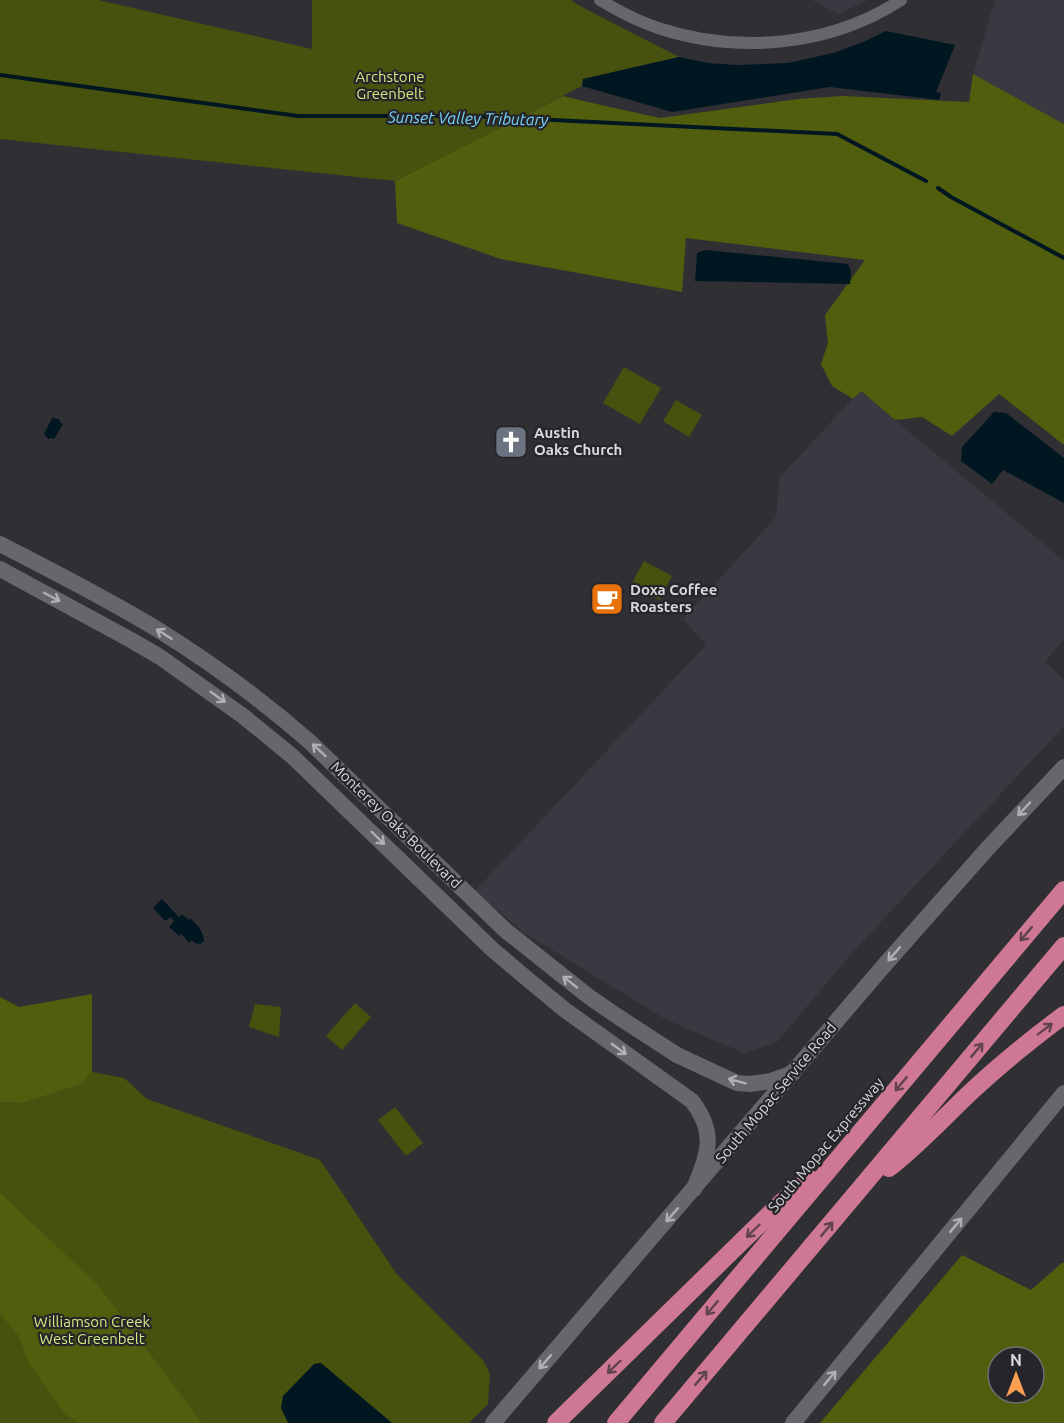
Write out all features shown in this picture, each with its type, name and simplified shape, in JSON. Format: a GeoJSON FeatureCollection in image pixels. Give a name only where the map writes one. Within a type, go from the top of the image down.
{"type":"FeatureCollection","features":[{"type":"Feature","properties":{"kind":"highway","name":"South Mopac Expressway"},"geometry":{"type":"LineString","coordinates":[[616,1423],[1064,890]]}},
{"type":"Feature","properties":{"kind":"highway"},"geometry":{"type":"LineString","coordinates":[[663,1423],[1064,946]]}},
{"type":"Feature","properties":{"kind":"highway"},"geometry":{"type":"LineString","coordinates":[[859,1191],[913,1149],[974,1089],[1017,1051],[1064,1015]]}},
{"type":"Feature","properties":{"kind":"highway"},"geometry":{"type":"LineString","coordinates":[[556,1423],[783,1201],[844,1151]]}},
{"type":"Feature","properties":{"kind":"street"},"geometry":{"type":"LineString","coordinates":[[600,0],[634,19],[675,33],[715,41],[755,44],[795,40],[837,30],[876,14],[901,0]]}},
{"type":"Feature","properties":{"kind":"street","name":"Monterey Oaks Boulevard"},"geometry":{"type":"LineString","coordinates":[[0,544],[159,630],[238,683],[310,742],[505,930],[588,996],[646,1036],[677,1055],[737,1083],[771,1081],[793,1073]]}},
{"type":"Feature","properties":{"kind":"street","name":"Monterey Oaks Boulevard"},"geometry":{"type":"LineString","coordinates":[[0,569],[140,646],[198,683],[243,716],[292,756],[493,950],[565,1010],[692,1101],[703,1118],[708,1137],[705,1162],[694,1189]]}},
{"type":"Feature","properties":{"kind":"street","name":"South Mopac Service Road"},"geometry":{"type":"LineString","coordinates":[[493,1423],[881,969],[1064,767]]}},
{"type":"Feature","properties":{"kind":"street"},"geometry":{"type":"LineString","coordinates":[[793,1423],[1064,1093]]}},
{"type":"Feature","properties":{"kind":"shaded area"},"geometry":{"type":"Polygon","coordinates":[[[812,0],[868,0],[838,14],[812,0]]]}},
{"type":"Feature","properties":{"kind":"shaded area"},"geometry":{"type":"Polygon","coordinates":[[[995,0],[1064,0],[1064,124],[973,74],[995,0]]]}},
{"type":"Feature","properties":{"kind":"shaded area"},"geometry":{"type":"Polygon","coordinates":[[[860,391],[1064,561],[1064,639],[1045,662],[1064,680],[1064,726],[851,954],[777,1042],[744,1053],[665,1019],[523,932],[475,891],[706,645],[683,619],[776,517],[780,477],[860,391]]]}},
{"type":"Feature","properties":{"kind":"green space","name":"Archstone Greenbelt"},"geometry":{"type":"Polygon","coordinates":[[[0,0],[98,0],[312,49],[312,0],[571,0],[679,57],[583,79],[582,86],[395,181],[0,139],[0,0]]]}},
{"type":"Feature","properties":{"kind":"green space"},"geometry":{"type":"Polygon","coordinates":[[[973,74],[1064,124],[1064,445],[999,394],[952,436],[922,417],[895,420],[861,391],[853,399],[832,386],[821,364],[828,343],[825,315],[865,260],[686,238],[682,292],[501,259],[397,223],[395,181],[563,96],[660,118],[798,99],[842,96],[969,102],[973,74]]]}},
{"type":"Feature","properties":{"kind":"green space"},"geometry":{"type":"Polygon","coordinates":[[[624,367],[661,388],[640,424],[603,403],[624,367]]]}},
{"type":"Feature","properties":{"kind":"green space"},"geometry":{"type":"Polygon","coordinates":[[[676,400],[702,415],[689,437],[663,421],[676,400]]]}},
{"type":"Feature","properties":{"kind":"green space"},"geometry":{"type":"Polygon","coordinates":[[[644,561],[672,576],[659,600],[631,585],[644,561]]]}},
{"type":"Feature","properties":{"kind":"green space"},"geometry":{"type":"Polygon","coordinates":[[[92,994],[92,1072],[82,1084],[23,1103],[0,1102],[0,997],[19,1007],[92,994]]]}},
{"type":"Feature","properties":{"kind":"green space"},"geometry":{"type":"Polygon","coordinates":[[[355,1003],[371,1017],[342,1050],[326,1036],[355,1003]]]}},
{"type":"Feature","properties":{"kind":"green space"},"geometry":{"type":"Polygon","coordinates":[[[255,1004],[281,1007],[279,1037],[249,1027],[255,1004]]]}},
{"type":"Feature","properties":{"kind":"green space","name":"Williamson Creek West Greenbelt"},"geometry":{"type":"Polygon","coordinates":[[[92,1072],[124,1078],[147,1099],[320,1160],[396,1273],[483,1360],[490,1374],[488,1404],[469,1423],[0,1423],[0,1102],[23,1103],[82,1084],[92,1072]]]}},
{"type":"Feature","properties":{"kind":"green space"},"geometry":{"type":"Polygon","coordinates":[[[395,1107],[423,1143],[406,1156],[378,1120],[395,1107]]]}},
{"type":"Feature","properties":{"kind":"green space","name":"Williamson Creek West Greenbelt"},"geometry":{"type":"Polygon","coordinates":[[[0,1193],[97,1284],[202,1423],[78,1423],[65,1414],[28,1362],[19,1336],[0,1314],[0,1193]]]}},
{"type":"Feature","properties":{"kind":"green space"},"geometry":{"type":"Polygon","coordinates":[[[962,1255],[1031,1290],[1064,1263],[1064,1423],[820,1423],[962,1255]]]}},
{"type":"Feature","properties":{"kind":"water"},"geometry":{"type":"Polygon","coordinates":[[[886,31],[955,45],[936,92],[941,93],[939,100],[830,87],[672,112],[582,86],[583,79],[679,57],[708,63],[737,65],[788,63],[833,53],[886,31]]]}},
{"type":"Feature","properties":{"kind":"water"},"geometry":{"type":"Polygon","coordinates":[[[705,250],[848,264],[851,271],[850,284],[695,281],[697,253],[705,250]]]}},
{"type":"Feature","properties":{"kind":"water"},"geometry":{"type":"Polygon","coordinates":[[[994,412],[1006,413],[1064,458],[1064,503],[1003,470],[992,484],[961,461],[962,447],[994,412]]]}},
{"type":"Feature","properties":{"kind":"water"},"geometry":{"type":"Polygon","coordinates":[[[52,418],[59,419],[63,424],[54,439],[48,439],[44,434],[52,418]]]}},
{"type":"Feature","properties":{"kind":"water"},"geometry":{"type":"Polygon","coordinates":[[[162,899],[179,917],[182,914],[198,926],[204,941],[200,944],[192,940],[189,943],[181,934],[179,936],[169,927],[174,921],[171,917],[165,921],[153,908],[162,899]]]}},
{"type":"Feature","properties":{"kind":"water"},"geometry":{"type":"Polygon","coordinates":[[[321,1363],[392,1423],[288,1423],[281,1408],[283,1396],[314,1364],[321,1363]]]}},
{"type":"Feature","properties":{"kind":"waterway","name":"Sunset Valley Tributary"},"geometry":{"type":"LineString","coordinates":[[0,75],[298,116],[472,116],[837,134],[926,181]]}},
{"type":"Feature","properties":{"kind":"waterway","name":"Sunset Valley Tributary"},"geometry":{"type":"LineString","coordinates":[[938,188],[1064,258]]}},
{"type":"Feature","properties":{"kind":"place","name":"Austin Oaks Church"},"geometry":{"type":"Point","coordinates":[511,442]}},
{"type":"Feature","properties":{"kind":"place","name":"Doxa Coffee Roasters"},"geometry":{"type":"Point","coordinates":[607,599]}}]}
